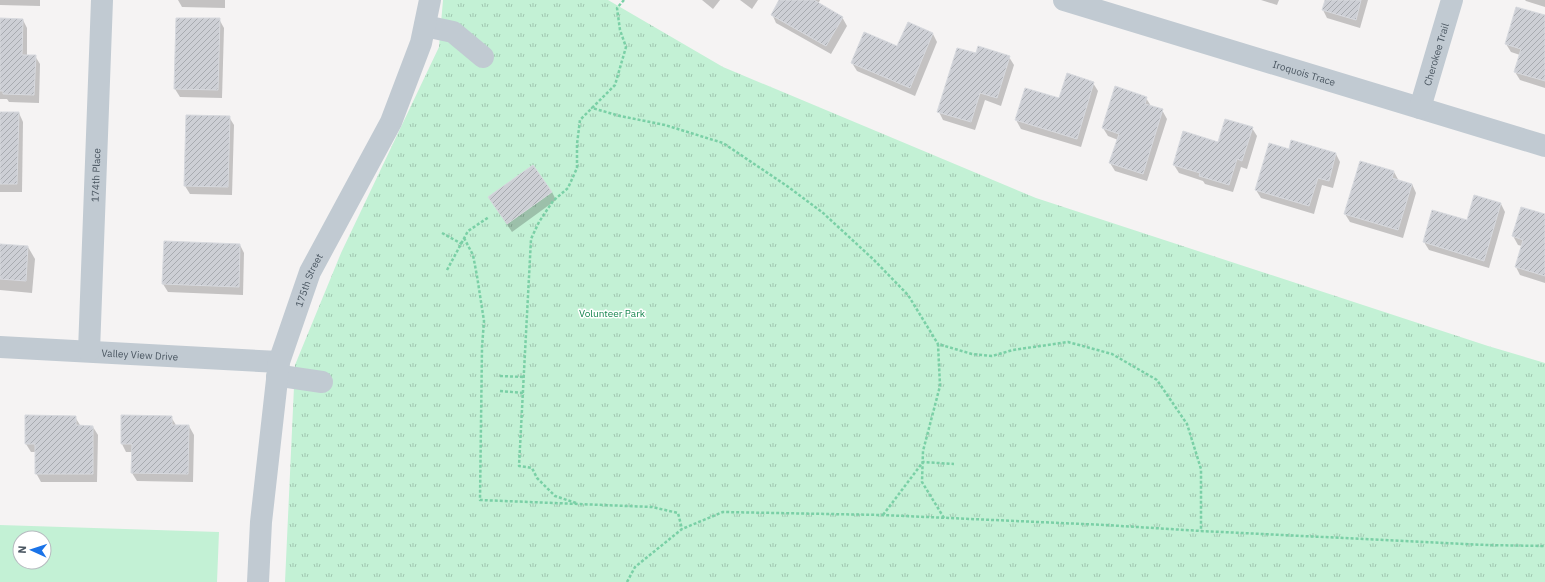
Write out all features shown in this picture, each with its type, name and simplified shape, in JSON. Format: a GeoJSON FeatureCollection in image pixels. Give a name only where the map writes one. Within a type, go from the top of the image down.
{"type":"FeatureCollection","features":[{"type":"Feature","properties":{"kind":"street","name":"174th Place"},"geometry":{"type":"LineString","coordinates":[[90,351],[102,0]]}},
{"type":"Feature","properties":{"kind":"street","name":"175th Street"},"geometry":{"type":"LineString","coordinates":[[258,582],[261,522],[278,369],[310,272],[391,122],[422,43],[430,0]]}},
{"type":"Feature","properties":{"kind":"street","name":"Iroquois Trace"},"geometry":{"type":"LineString","coordinates":[[1064,0],[1545,146]]}},
{"type":"Feature","properties":{"kind":"street","name":"Cherokee Trail"},"geometry":{"type":"LineString","coordinates":[[1420,108],[1452,0]]}},
{"type":"Feature","properties":{"kind":"street"},"geometry":{"type":"LineString","coordinates":[[425,26],[453,32],[482,57]]}},
{"type":"Feature","properties":{"kind":"street","name":"Valley View Drive"},"geometry":{"type":"LineString","coordinates":[[0,347],[90,351],[278,369],[288,377],[322,382]]}},
{"type":"Feature","properties":{"kind":"path"},"geometry":{"type":"LineString","coordinates":[[580,504],[555,496],[537,478],[532,468],[519,466],[531,240],[539,222],[554,201],[568,188],[577,168],[577,144],[580,120],[615,85],[626,47],[620,30],[617,8],[624,0]]}},
{"type":"Feature","properties":{"kind":"path"},"geometry":{"type":"LineString","coordinates":[[592,108],[620,116],[665,125],[723,143],[787,186],[822,212],[908,295],[938,344],[940,386],[923,451],[922,482],[944,518]]}},
{"type":"Feature","properties":{"kind":"path"},"geometry":{"type":"LineString","coordinates":[[447,270],[468,231],[489,217]]}},
{"type":"Feature","properties":{"kind":"path"},"geometry":{"type":"LineString","coordinates":[[442,233],[462,244]]}},
{"type":"Feature","properties":{"kind":"path"},"geometry":{"type":"LineString","coordinates":[[464,238],[473,255],[484,321],[482,347],[480,500],[652,507],[678,513],[682,529]]}},
{"type":"Feature","properties":{"kind":"path"},"geometry":{"type":"LineString","coordinates":[[938,344],[972,354],[992,356],[1013,350],[1068,342],[1112,354],[1157,380],[1187,424],[1201,469],[1201,531]]}},
{"type":"Feature","properties":{"kind":"path"},"geometry":{"type":"LineString","coordinates":[[500,376],[524,378]]}},
{"type":"Feature","properties":{"kind":"path"},"geometry":{"type":"LineString","coordinates":[[500,391],[523,393]]}},
{"type":"Feature","properties":{"kind":"path"},"geometry":{"type":"LineString","coordinates":[[923,462],[954,464]]}},
{"type":"Feature","properties":{"kind":"path"},"geometry":{"type":"LineString","coordinates":[[882,515],[923,462]]}},
{"type":"Feature","properties":{"kind":"path"},"geometry":{"type":"LineString","coordinates":[[627,582],[635,567],[682,529],[723,512],[882,515],[1486,545],[1545,546]]}},
{"type":"Feature","properties":{"kind":"green space","name":"Volunteer Park"},"geometry":{"type":"Polygon","coordinates":[[[443,0],[608,0],[723,67],[1036,198],[1488,346],[1545,363],[1545,582],[285,582],[295,365],[341,253],[439,47],[443,0]]]}},
{"type":"Feature","properties":{"kind":"green space"},"geometry":{"type":"Polygon","coordinates":[[[0,525],[219,532],[217,582],[0,582],[0,525]]]}},
{"type":"Feature","properties":{"kind":"building"},"geometry":{"type":"Polygon","coordinates":[[[779,0],[814,0],[843,17],[826,46],[771,15],[779,0]]]}},
{"type":"Feature","properties":{"kind":"building"},"geometry":{"type":"Polygon","coordinates":[[[1325,0],[1361,0],[1356,20],[1322,10],[1325,0]]]}},
{"type":"Feature","properties":{"kind":"building"},"geometry":{"type":"Polygon","coordinates":[[[1516,7],[1545,15],[1545,81],[1514,72],[1521,49],[1505,44],[1516,7]]]}},
{"type":"Feature","properties":{"kind":"building"},"geometry":{"type":"Polygon","coordinates":[[[0,18],[23,19],[22,55],[36,55],[34,95],[3,94],[3,91],[0,91],[0,18]]]}},
{"type":"Feature","properties":{"kind":"building"},"geometry":{"type":"Polygon","coordinates":[[[176,18],[220,18],[218,90],[174,89],[176,18]]]}},
{"type":"Feature","properties":{"kind":"building"},"geometry":{"type":"Polygon","coordinates":[[[908,22],[933,33],[910,88],[851,63],[864,32],[897,46],[908,22]]]}},
{"type":"Feature","properties":{"kind":"building"},"geometry":{"type":"Polygon","coordinates":[[[978,46],[1010,56],[997,98],[980,93],[971,122],[937,112],[957,48],[976,53],[978,46]]]}},
{"type":"Feature","properties":{"kind":"building"},"geometry":{"type":"Polygon","coordinates":[[[1067,73],[1094,82],[1077,139],[1015,120],[1025,88],[1059,98],[1067,73]]]}},
{"type":"Feature","properties":{"kind":"building"},"geometry":{"type":"Polygon","coordinates":[[[1115,86],[1147,97],[1145,104],[1163,109],[1143,174],[1109,163],[1119,134],[1102,128],[1115,86]]]}},
{"type":"Feature","properties":{"kind":"building"},"geometry":{"type":"Polygon","coordinates":[[[0,112],[19,112],[17,184],[0,184],[0,112]]]}},
{"type":"Feature","properties":{"kind":"building"},"geometry":{"type":"Polygon","coordinates":[[[186,115],[230,116],[228,187],[184,186],[186,115]]]}},
{"type":"Feature","properties":{"kind":"building"},"geometry":{"type":"Polygon","coordinates":[[[1225,119],[1253,127],[1242,161],[1237,159],[1229,185],[1199,176],[1200,173],[1173,165],[1183,131],[1218,142],[1225,119]]]}},
{"type":"Feature","properties":{"kind":"building"},"geometry":{"type":"Polygon","coordinates":[[[1291,140],[1336,153],[1329,181],[1318,178],[1309,206],[1255,190],[1269,143],[1289,149],[1291,140]]]}},
{"type":"Feature","properties":{"kind":"building"},"geometry":{"type":"Polygon","coordinates":[[[1360,161],[1394,171],[1392,178],[1412,184],[1398,230],[1344,214],[1360,161]]]}},
{"type":"Feature","properties":{"kind":"building"},"geometry":{"type":"Polygon","coordinates":[[[533,165],[552,192],[507,224],[488,197],[533,165]]]}},
{"type":"Feature","properties":{"kind":"building"},"geometry":{"type":"Polygon","coordinates":[[[1474,195],[1501,203],[1484,261],[1423,242],[1432,210],[1467,220],[1474,195]]]}},
{"type":"Feature","properties":{"kind":"building"},"geometry":{"type":"Polygon","coordinates":[[[1521,207],[1545,214],[1545,276],[1515,267],[1523,240],[1512,236],[1521,207]]]}},
{"type":"Feature","properties":{"kind":"building"},"geometry":{"type":"Polygon","coordinates":[[[164,241],[240,244],[239,287],[162,284],[164,241]]]}},
{"type":"Feature","properties":{"kind":"building"},"geometry":{"type":"Polygon","coordinates":[[[0,244],[28,246],[26,281],[0,279],[0,244]]]}},
{"type":"Feature","properties":{"kind":"building"},"geometry":{"type":"Polygon","coordinates":[[[25,415],[76,416],[76,425],[93,426],[93,474],[35,474],[35,444],[25,444],[25,415]]]}},
{"type":"Feature","properties":{"kind":"building"},"geometry":{"type":"Polygon","coordinates":[[[121,415],[172,416],[172,425],[189,425],[188,474],[131,473],[132,444],[121,444],[121,415]]]}}]}
